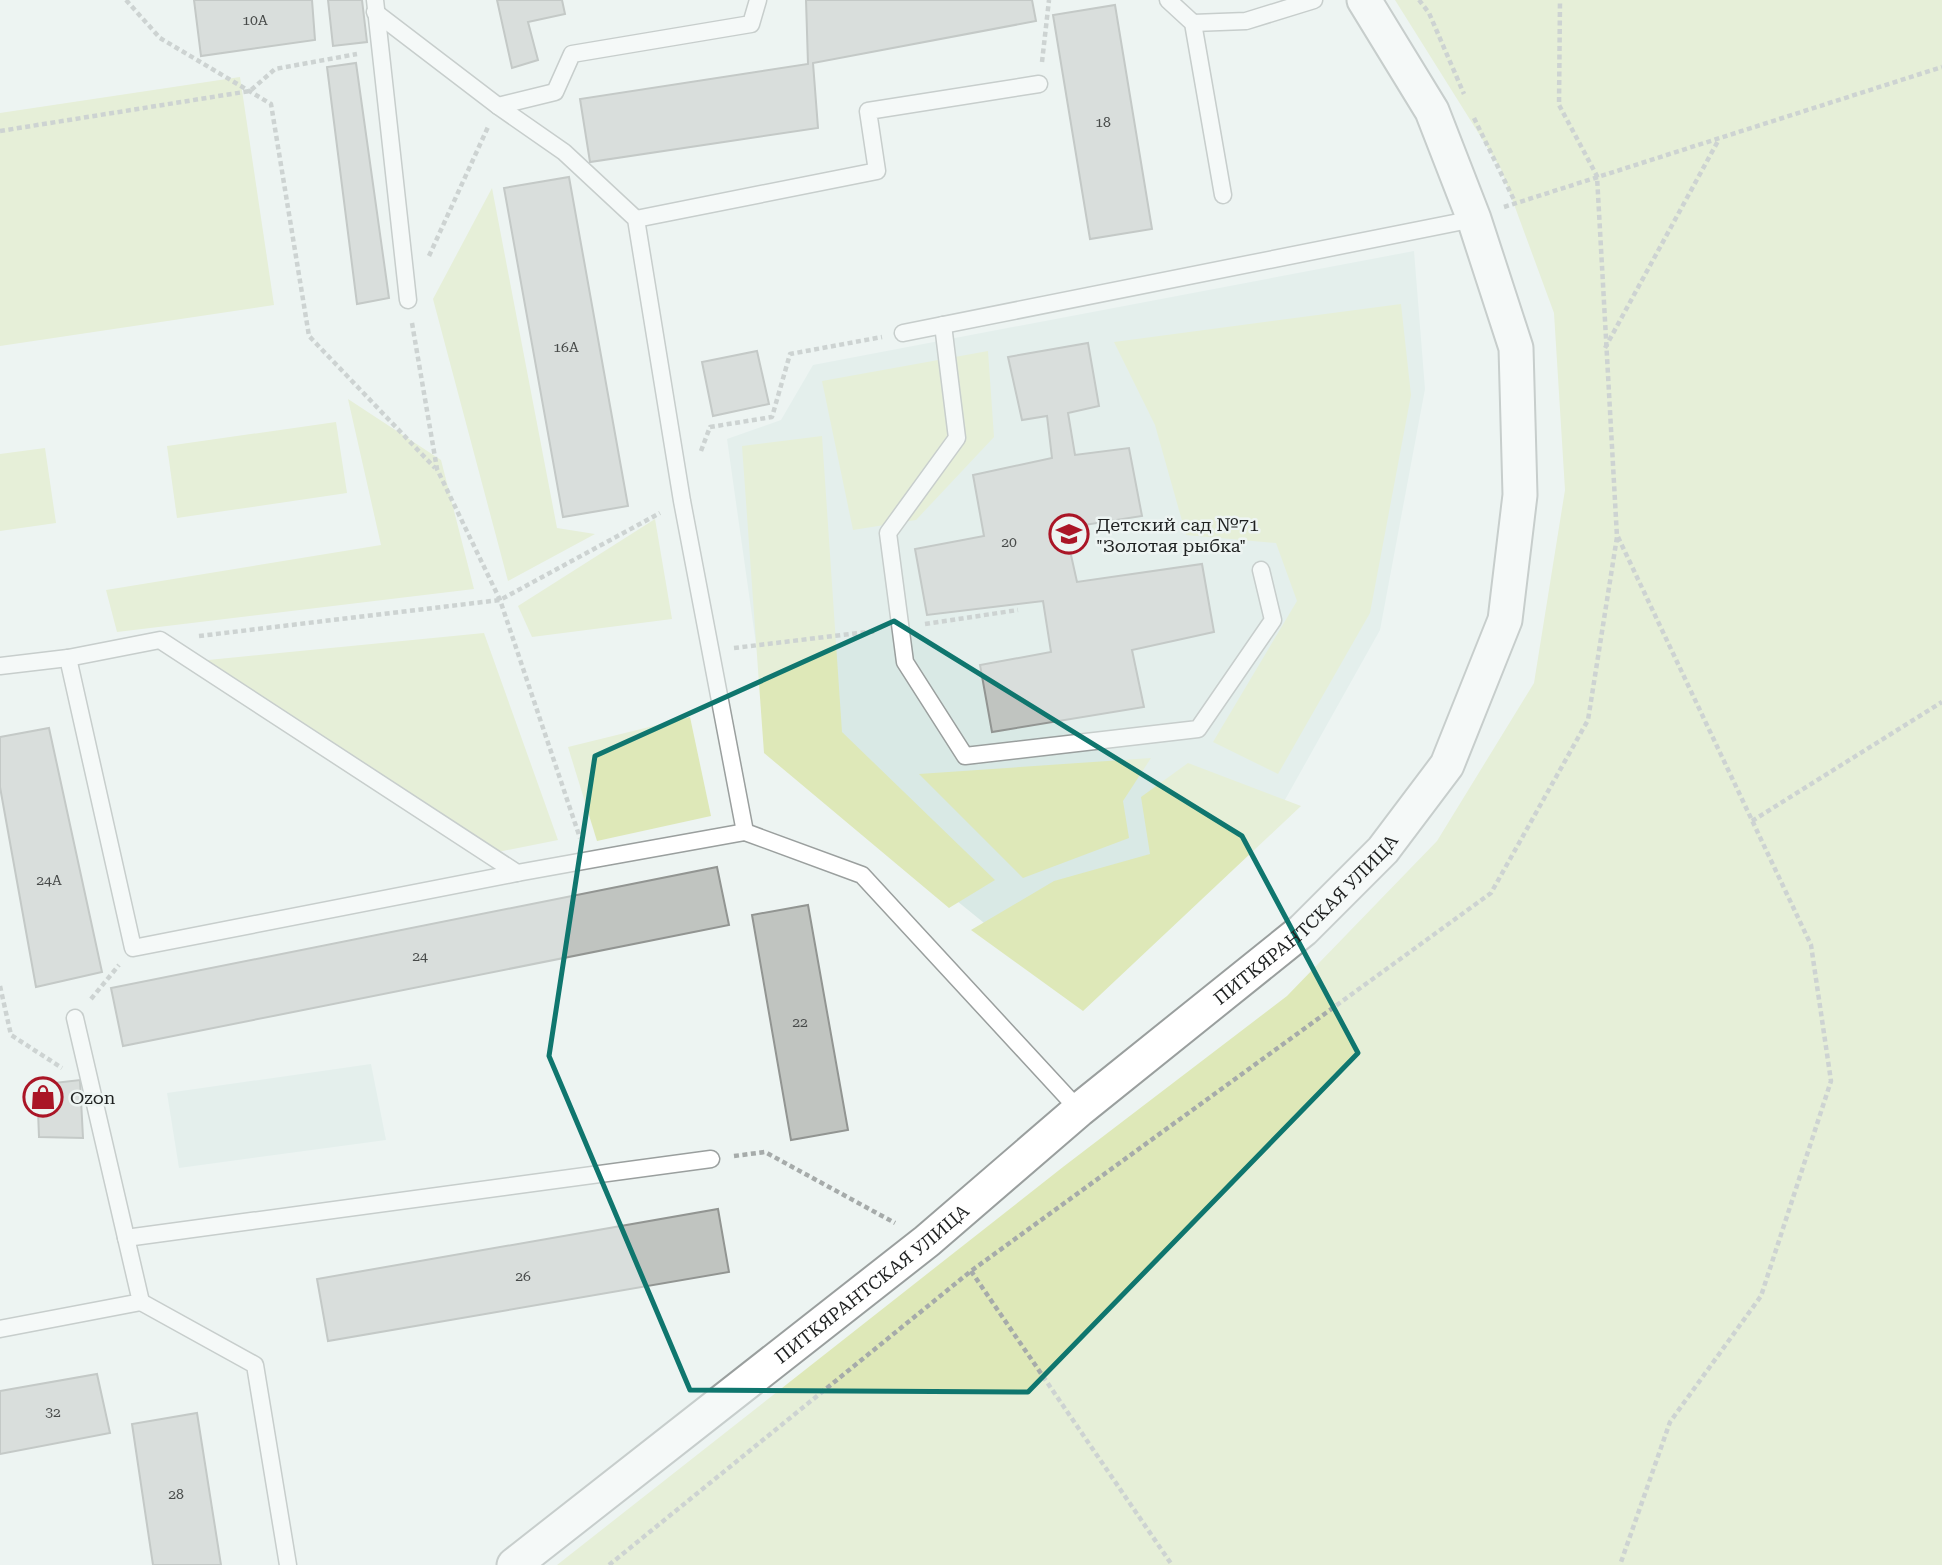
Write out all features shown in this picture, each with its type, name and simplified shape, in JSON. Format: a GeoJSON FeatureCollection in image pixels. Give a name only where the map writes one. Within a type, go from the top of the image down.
{"type":"FeatureCollection","features":[{"type":"Feature","properties":{"kind":"street","name":"ПИТКЯРАНТСКАЯ УЛИЦА"},"geometry":{"type":"LineString","coordinates":[[514,1565],[927,1241],[1079,1110],[1303,930],[1382,850],[1447,765],[1505,620],[1520,495],[1516,348],[1474,219],[1432,111],[1364,0]]}},
{"type":"Feature","properties":{"kind":"lane"},"geometry":{"type":"LineString","coordinates":[[498,106],[555,92],[572,54],[751,24],[758,0]]}},
{"type":"Feature","properties":{"kind":"lane"},"geometry":{"type":"LineString","coordinates":[[1168,0],[1193,23],[1223,195]]}},
{"type":"Feature","properties":{"kind":"lane"},"geometry":{"type":"LineString","coordinates":[[1193,23],[1246,21],[1314,0]]}},
{"type":"Feature","properties":{"kind":"lane"},"geometry":{"type":"LineString","coordinates":[[375,6],[498,106],[564,152],[636,219],[682,501],[745,832]]}},
{"type":"Feature","properties":{"kind":"lane"},"geometry":{"type":"LineString","coordinates":[[375,6],[408,300]]}},
{"type":"Feature","properties":{"kind":"lane"},"geometry":{"type":"LineString","coordinates":[[636,219],[877,171],[868,111],[1039,84]]}},
{"type":"Feature","properties":{"kind":"lane"},"geometry":{"type":"LineString","coordinates":[[903,333],[1474,219]]}},
{"type":"Feature","properties":{"kind":"lane"},"geometry":{"type":"LineString","coordinates":[[943,325],[957,438],[888,533],[905,662],[965,756],[1198,729],[1273,620],[1261,570]]}},
{"type":"Feature","properties":{"kind":"lane"},"geometry":{"type":"LineString","coordinates":[[0,666],[68,658],[160,640],[517,873]]}},
{"type":"Feature","properties":{"kind":"lane"},"geometry":{"type":"LineString","coordinates":[[68,658],[133,948],[587,858],[745,832],[862,875],[1079,1110]]}},
{"type":"Feature","properties":{"kind":"lane"},"geometry":{"type":"LineString","coordinates":[[75,1018],[141,1302]]}},
{"type":"Feature","properties":{"kind":"lane"},"geometry":{"type":"LineString","coordinates":[[126,1238],[711,1159]]}},
{"type":"Feature","properties":{"kind":"lane"},"geometry":{"type":"LineString","coordinates":[[0,1329],[141,1302],[255,1366],[288,1565]]}},
{"type":"Feature","properties":{"kind":"path"},"geometry":{"type":"LineString","coordinates":[[126,0],[160,38],[271,104],[309,336],[437,469]]}},
{"type":"Feature","properties":{"kind":"path"},"geometry":{"type":"LineString","coordinates":[[1039,84],[1049,0]]}},
{"type":"Feature","properties":{"kind":"path"},"geometry":{"type":"LineString","coordinates":[[609,1565],[971,1271],[1491,893],[1588,720],[1617,537],[1597,176],[1559,105],[1560,0]]}},
{"type":"Feature","properties":{"kind":"path"},"geometry":{"type":"LineString","coordinates":[[0,131],[250,91],[275,69],[370,52],[375,6]]}},
{"type":"Feature","properties":{"kind":"path"},"geometry":{"type":"LineString","coordinates":[[1474,219],[1597,176],[1718,140],[1942,67]]}},
{"type":"Feature","properties":{"kind":"path"},"geometry":{"type":"LineString","coordinates":[[498,106],[408,300],[437,469],[500,600],[587,858]]}},
{"type":"Feature","properties":{"kind":"path"},"geometry":{"type":"LineString","coordinates":[[1605,348],[1718,140]]}},
{"type":"Feature","properties":{"kind":"path"},"geometry":{"type":"LineString","coordinates":[[160,640],[500,600],[682,501],[710,426],[772,417],[790,354],[903,333]]}},
{"type":"Feature","properties":{"kind":"path"},"geometry":{"type":"LineString","coordinates":[[1617,537],[1811,945],[1831,1080],[1761,1296],[1670,1422],[1620,1565]]}},
{"type":"Feature","properties":{"kind":"path"},"geometry":{"type":"LineString","coordinates":[[712,651],[1018,610]]}},
{"type":"Feature","properties":{"kind":"path"},"geometry":{"type":"LineString","coordinates":[[1752,821],[1942,702]]}},
{"type":"Feature","properties":{"kind":"path"},"geometry":{"type":"LineString","coordinates":[[75,1018],[133,948]]}},
{"type":"Feature","properties":{"kind":"path"},"geometry":{"type":"LineString","coordinates":[[0,986],[11,1035],[91,1088]]}},
{"type":"Feature","properties":{"kind":"path"},"geometry":{"type":"LineString","coordinates":[[711,1159],[765,1153],[927,1241]]}},
{"type":"Feature","properties":{"kind":"path"},"geometry":{"type":"LineString","coordinates":[[971,1271],[1172,1565]]}},
{"type":"Feature","properties":{"kind":"highlighted area"},"geometry":{"type":"Polygon","coordinates":[[[894,621],[1242,836],[1358,1053],[1028,1392],[690,1390],[549,1056],[595,756],[894,621]]]}},
{"type":"Feature","properties":{"kind":"shaded area","name":"Детский сад №71 \"Золотая рыбка\""},"geometry":{"type":"Polygon","coordinates":[[[1414,251],[1425,389],[1380,630],[1272,823],[1074,996],[771,750],[727,439],[781,420],[813,365],[1414,251]]]}},
{"type":"Feature","properties":{"kind":"shaded area"},"geometry":{"type":"Polygon","coordinates":[[[371,1064],[386,1140],[179,1168],[167,1093],[371,1064]]]}},
{"type":"Feature","properties":{"kind":"green space"},"geometry":{"type":"Polygon","coordinates":[[[1395,0],[1942,0],[1942,1565],[557,1565],[1063,1167],[1287,996],[1437,841],[1534,683],[1565,490],[1554,313],[1501,169],[1395,0]]]}},
{"type":"Feature","properties":{"kind":"green space"},"geometry":{"type":"Polygon","coordinates":[[[240,77],[274,305],[0,346],[0,113],[240,77]]]}},
{"type":"Feature","properties":{"kind":"green space"},"geometry":{"type":"Polygon","coordinates":[[[492,188],[557,528],[595,534],[508,581],[433,299],[492,188]]]}},
{"type":"Feature","properties":{"kind":"green space"},"geometry":{"type":"Polygon","coordinates":[[[1401,304],[1411,395],[1370,613],[1278,774],[1213,742],[1297,601],[1276,543],[1186,535],[1155,425],[1114,342],[1401,304]]]}},
{"type":"Feature","properties":{"kind":"green space"},"geometry":{"type":"Polygon","coordinates":[[[988,351],[994,437],[916,520],[853,530],[822,381],[988,351]]]}},
{"type":"Feature","properties":{"kind":"green space"},"geometry":{"type":"Polygon","coordinates":[[[348,399],[441,460],[474,589],[117,632],[106,590],[381,545],[348,399]]]}},
{"type":"Feature","properties":{"kind":"green space"},"geometry":{"type":"Polygon","coordinates":[[[336,422],[347,493],[177,518],[167,446],[336,422]]]}},
{"type":"Feature","properties":{"kind":"green space"},"geometry":{"type":"Polygon","coordinates":[[[822,436],[842,732],[995,880],[949,908],[764,753],[742,446],[822,436]]]}},
{"type":"Feature","properties":{"kind":"green space"},"geometry":{"type":"Polygon","coordinates":[[[45,448],[56,523],[0,531],[0,454],[45,448]]]}},
{"type":"Feature","properties":{"kind":"green space"},"geometry":{"type":"Polygon","coordinates":[[[655,519],[672,619],[532,637],[518,606],[655,519]]]}},
{"type":"Feature","properties":{"kind":"green space"},"geometry":{"type":"Polygon","coordinates":[[[484,633],[558,840],[493,853],[198,661],[484,633]]]}},
{"type":"Feature","properties":{"kind":"green space"},"geometry":{"type":"Polygon","coordinates":[[[690,717],[711,816],[597,841],[568,747],[690,717]]]}},
{"type":"Feature","properties":{"kind":"green space"},"geometry":{"type":"Polygon","coordinates":[[[1151,758],[1123,801],[1129,838],[1023,878],[919,774],[1151,758]]]}},
{"type":"Feature","properties":{"kind":"green space"},"geometry":{"type":"Polygon","coordinates":[[[1188,763],[1301,806],[1083,1011],[971,930],[1054,881],[1150,854],[1141,797],[1188,763]]]}},
{"type":"Feature","properties":{"kind":"building"},"geometry":{"type":"Polygon","coordinates":[[[194,0],[312,0],[315,40],[201,56],[194,0]]]}},
{"type":"Feature","properties":{"kind":"building"},"geometry":{"type":"Polygon","coordinates":[[[328,0],[362,0],[367,42],[333,46],[328,0]]]}},
{"type":"Feature","properties":{"kind":"building"},"geometry":{"type":"Polygon","coordinates":[[[497,0],[562,0],[565,14],[528,22],[538,60],[512,68],[497,0]]]}},
{"type":"Feature","properties":{"kind":"building"},"geometry":{"type":"Polygon","coordinates":[[[806,0],[1032,0],[1036,21],[813,63],[818,128],[590,162],[580,99],[808,64],[806,0]]]}},
{"type":"Feature","properties":{"kind":"building"},"geometry":{"type":"Polygon","coordinates":[[[1115,5],[1152,229],[1090,239],[1053,15],[1115,5]]]}},
{"type":"Feature","properties":{"kind":"building"},"geometry":{"type":"Polygon","coordinates":[[[356,63],[389,298],[357,304],[327,67],[356,63]]]}},
{"type":"Feature","properties":{"kind":"building"},"geometry":{"type":"Polygon","coordinates":[[[569,177],[628,506],[563,517],[504,188],[569,177]]]}},
{"type":"Feature","properties":{"kind":"building"},"geometry":{"type":"Polygon","coordinates":[[[1088,343],[1099,406],[1068,413],[1075,455],[1129,448],[1142,516],[1065,528],[1077,582],[1202,564],[1214,632],[1132,650],[1144,707],[992,732],[980,665],[1051,652],[1043,601],[927,615],[915,549],[984,536],[973,475],[1052,458],[1047,416],[1022,420],[1008,357],[1088,343]]]}},
{"type":"Feature","properties":{"kind":"building"},"geometry":{"type":"Polygon","coordinates":[[[757,351],[769,404],[713,416],[702,362],[757,351]]]}},
{"type":"Feature","properties":{"kind":"building"},"geometry":{"type":"Polygon","coordinates":[[[49,728],[102,972],[36,987],[0,787],[0,737],[49,728]]]}},
{"type":"Feature","properties":{"kind":"building"},"geometry":{"type":"Polygon","coordinates":[[[717,867],[729,925],[123,1046],[111,988],[717,867]]]}},
{"type":"Feature","properties":{"kind":"building"},"geometry":{"type":"Polygon","coordinates":[[[808,905],[848,1130],[791,1140],[752,915],[808,905]]]}},
{"type":"Feature","properties":{"kind":"building"},"geometry":{"type":"Polygon","coordinates":[[[80,1080],[83,1138],[39,1137],[37,1085],[80,1080]]]}},
{"type":"Feature","properties":{"kind":"building"},"geometry":{"type":"Polygon","coordinates":[[[718,1209],[729,1272],[328,1341],[317,1279],[718,1209]]]}},
{"type":"Feature","properties":{"kind":"building"},"geometry":{"type":"Polygon","coordinates":[[[97,1374],[110,1433],[0,1454],[0,1391],[97,1374]]]}},
{"type":"Feature","properties":{"kind":"building"},"geometry":{"type":"Polygon","coordinates":[[[197,1413],[221,1565],[153,1565],[132,1424],[197,1413]]]}},
{"type":"Feature","properties":{"kind":"place","name":"Детский сад №71 \"Золотая рыбка\""},"geometry":{"type":"Point","coordinates":[1069,534]}},
{"type":"Feature","properties":{"kind":"place","name":"Ozon"},"geometry":{"type":"Point","coordinates":[43,1097]}}]}
